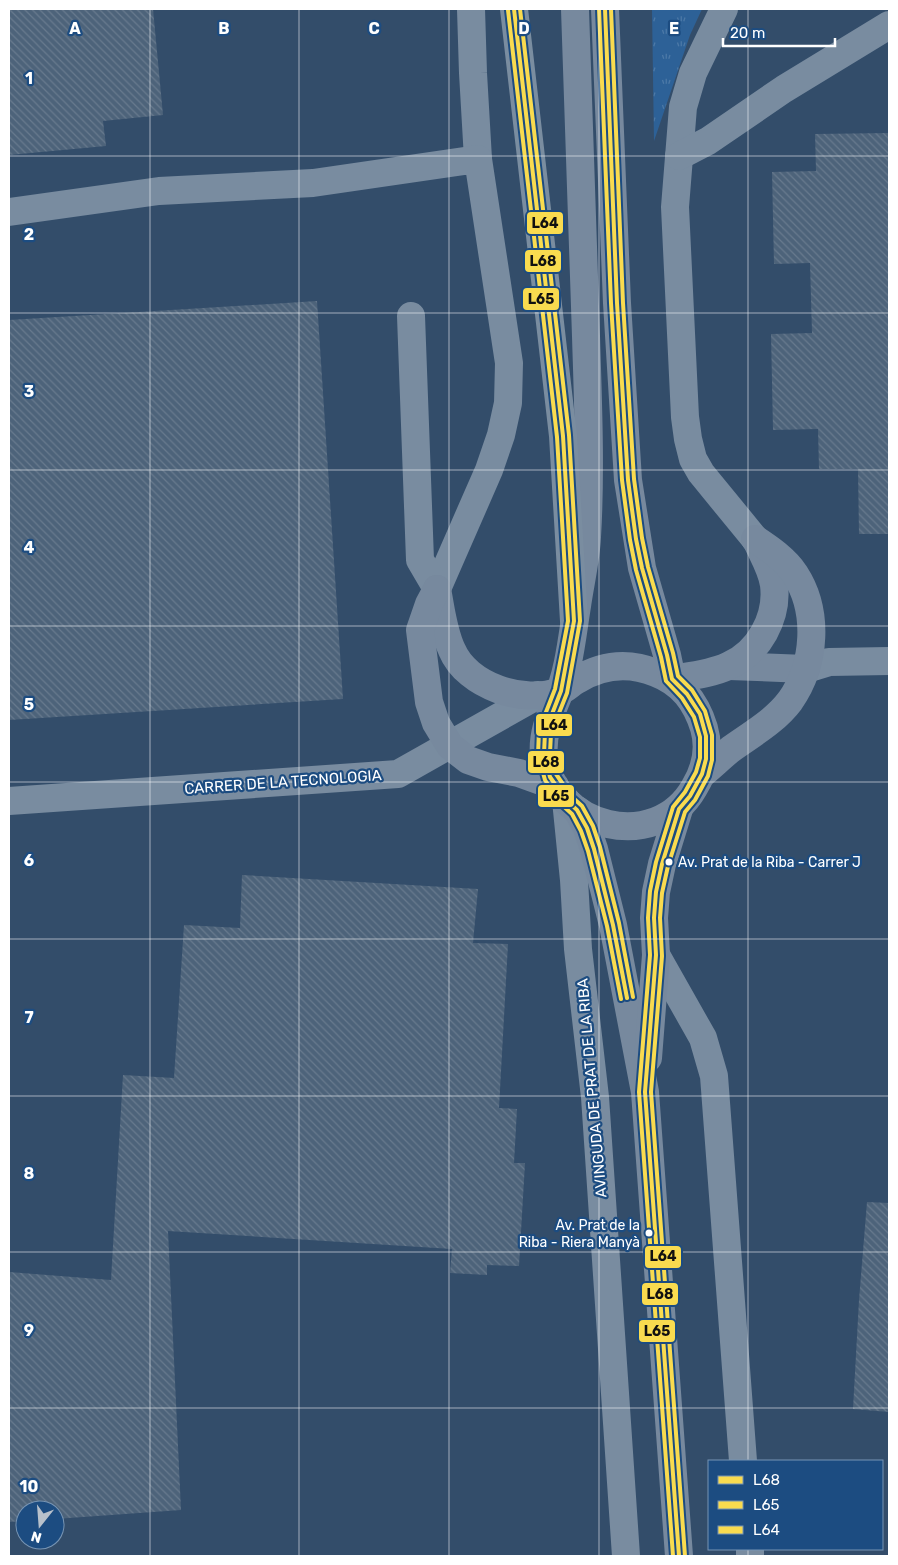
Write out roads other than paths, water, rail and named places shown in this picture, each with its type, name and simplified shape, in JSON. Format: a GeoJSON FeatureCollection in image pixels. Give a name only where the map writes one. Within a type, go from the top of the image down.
{"type":"FeatureCollection","features":[{"type":"Feature","properties":{"kind":"highway"},"geometry":{"type":"LineString","coordinates":[[514,9],[563,436],[574,622]]}},
{"type":"Feature","properties":{"kind":"main road"},"geometry":{"type":"LineString","coordinates":[[575,9],[588,426],[587,541],[574,622],[549,693],[544,754],[550,777],[587,828],[594,849],[613,926],[645,1092],[679,1556]]}},
{"type":"Feature","properties":{"kind":"main road"},"geometry":{"type":"LineString","coordinates":[[605,9],[616,283],[628,480],[642,568],[672,679]]}},
{"type":"Feature","properties":{"kind":"main road"},"geometry":{"type":"LineString","coordinates":[[729,666],[753,647],[764,634],[771,618],[775,600],[774,583],[755,538]]}},
{"type":"Feature","properties":{"kind":"main road"},"geometry":{"type":"LineString","coordinates":[[702,774],[729,751],[774,718],[790,700],[806,669],[810,654],[812,635],[805,594],[795,573],[781,558],[755,538]]}},
{"type":"Feature","properties":{"kind":"main road"},"geometry":{"type":"LineString","coordinates":[[437,589],[451,650],[462,667],[476,678],[496,689],[517,694],[549,693],[608,666],[627,665],[647,669],[672,679],[687,694],[700,714],[706,736],[706,760],[702,774],[690,796],[679,809],[662,820],[642,826],[618,826],[598,822],[566,799],[519,773],[488,767],[468,760],[450,746],[436,723],[429,702],[420,630],[429,604],[437,589]]}},
{"type":"Feature","properties":{"kind":"main road"},"geometry":{"type":"LineString","coordinates":[[672,679],[706,673],[729,666],[806,669]]}},
{"type":"Feature","properties":{"kind":"main road"},"geometry":{"type":"LineString","coordinates":[[645,1092],[656,955],[654,918],[656,892],[662,864],[679,809]]}},
{"type":"Feature","properties":{"kind":"street"},"geometry":{"type":"LineString","coordinates":[[437,589],[490,470],[501,435],[508,403],[509,364],[478,159],[471,9]]}},
{"type":"Feature","properties":{"kind":"street"},"geometry":{"type":"LineString","coordinates":[[724,9],[693,73],[683,106],[676,207],[684,408],[693,459],[701,473],[755,538]]}},
{"type":"Feature","properties":{"kind":"street"},"geometry":{"type":"LineString","coordinates":[[679,156],[708,141],[784,90],[889,25]]}},
{"type":"Feature","properties":{"kind":"street"},"geometry":{"type":"LineString","coordinates":[[9,212],[159,190],[313,183],[478,159]]}},
{"type":"Feature","properties":{"kind":"street"},"geometry":{"type":"LineString","coordinates":[[411,316],[420,560],[437,589]]}},
{"type":"Feature","properties":{"kind":"street"},"geometry":{"type":"LineString","coordinates":[[806,669],[829,662],[889,661]]}},
{"type":"Feature","properties":{"kind":"street","name":"CARRER DE LA TECNOLOGIA"},"geometry":{"type":"LineString","coordinates":[[9,801],[398,774],[549,693]]}},
{"type":"Feature","properties":{"kind":"street","name":"AVINGUDA DE PRAT DE LA RIBA"},"geometry":{"type":"LineString","coordinates":[[566,799],[578,948],[595,1097],[626,1556]]}},
{"type":"Feature","properties":{"kind":"street"},"geometry":{"type":"LineString","coordinates":[[656,955],[703,1038],[714,1076],[743,1460]]}},
{"type":"Feature","properties":{"kind":"place","name":"Av. Prat de la Riba - Carrer J"},"geometry":{"type":"Point","coordinates":[669,862]}},
{"type":"Feature","properties":{"kind":"place","name":"Av. Prat de la Riba - Riera Manyà"},"geometry":{"type":"Point","coordinates":[649,1233]}}]}
